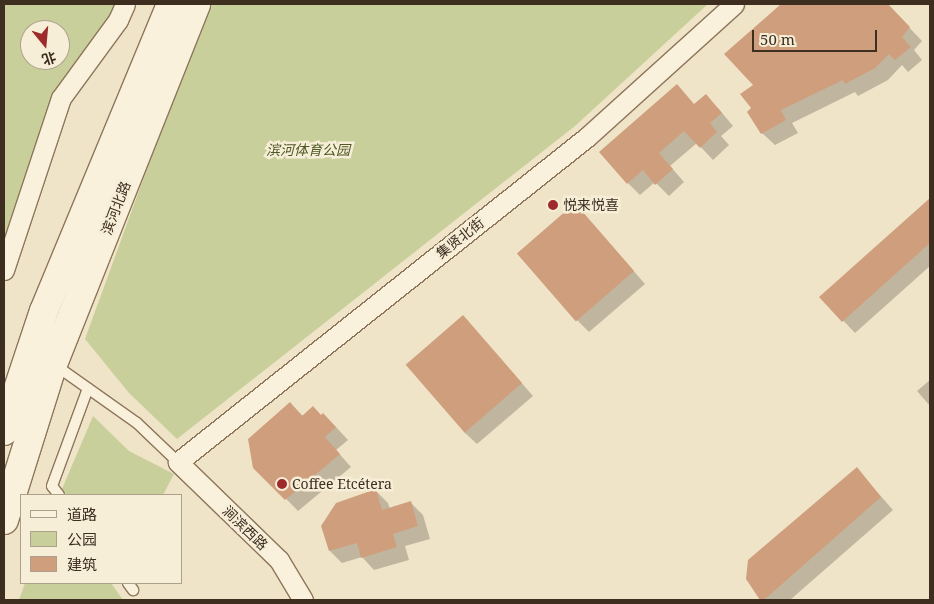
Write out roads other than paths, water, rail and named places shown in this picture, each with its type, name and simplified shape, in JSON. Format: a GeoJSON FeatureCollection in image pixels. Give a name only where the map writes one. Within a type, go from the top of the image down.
{"type":"FeatureCollection","features":[{"type":"Feature","properties":{"kind":"main road","name":"滨河北路"},"geometry":{"type":"LineString","coordinates":[[4,520],[38,413],[47,302],[171,4]]}},
{"type":"Feature","properties":{"kind":"main road","name":"滨河北路"},"geometry":{"type":"LineString","coordinates":[[7,420],[41,358],[196,4]]}},
{"type":"Feature","properties":{"kind":"street"},"geometry":{"type":"LineString","coordinates":[[4,270],[61,98],[118,20],[125,4]]}},
{"type":"Feature","properties":{"kind":"street","name":"集贤北街"},"geometry":{"type":"LineString","coordinates":[[178,462],[588,137],[734,4]]}},
{"type":"Feature","properties":{"kind":"street","name":"涧滨西路"},"geometry":{"type":"LineString","coordinates":[[178,462],[279,560],[303,600]]}},
{"type":"Feature","properties":{"kind":"lane"},"geometry":{"type":"LineString","coordinates":[[41,358],[88,388],[137,423],[178,462]]}},
{"type":"Feature","properties":{"kind":"lane"},"geometry":{"type":"LineString","coordinates":[[58,494],[52,486],[88,388]]}},
{"type":"Feature","properties":{"kind":"place","name":"悦来悦喜"},"geometry":{"type":"Point","coordinates":[553,205]}},
{"type":"Feature","properties":{"kind":"place","name":"Coffee Etcétera"},"geometry":{"type":"Point","coordinates":[282,484]}},
{"type":"Feature","properties":{"kind":"park label","name":"滨河体育公园"},"geometry":{"type":"Point","coordinates":[308,150]}}]}
